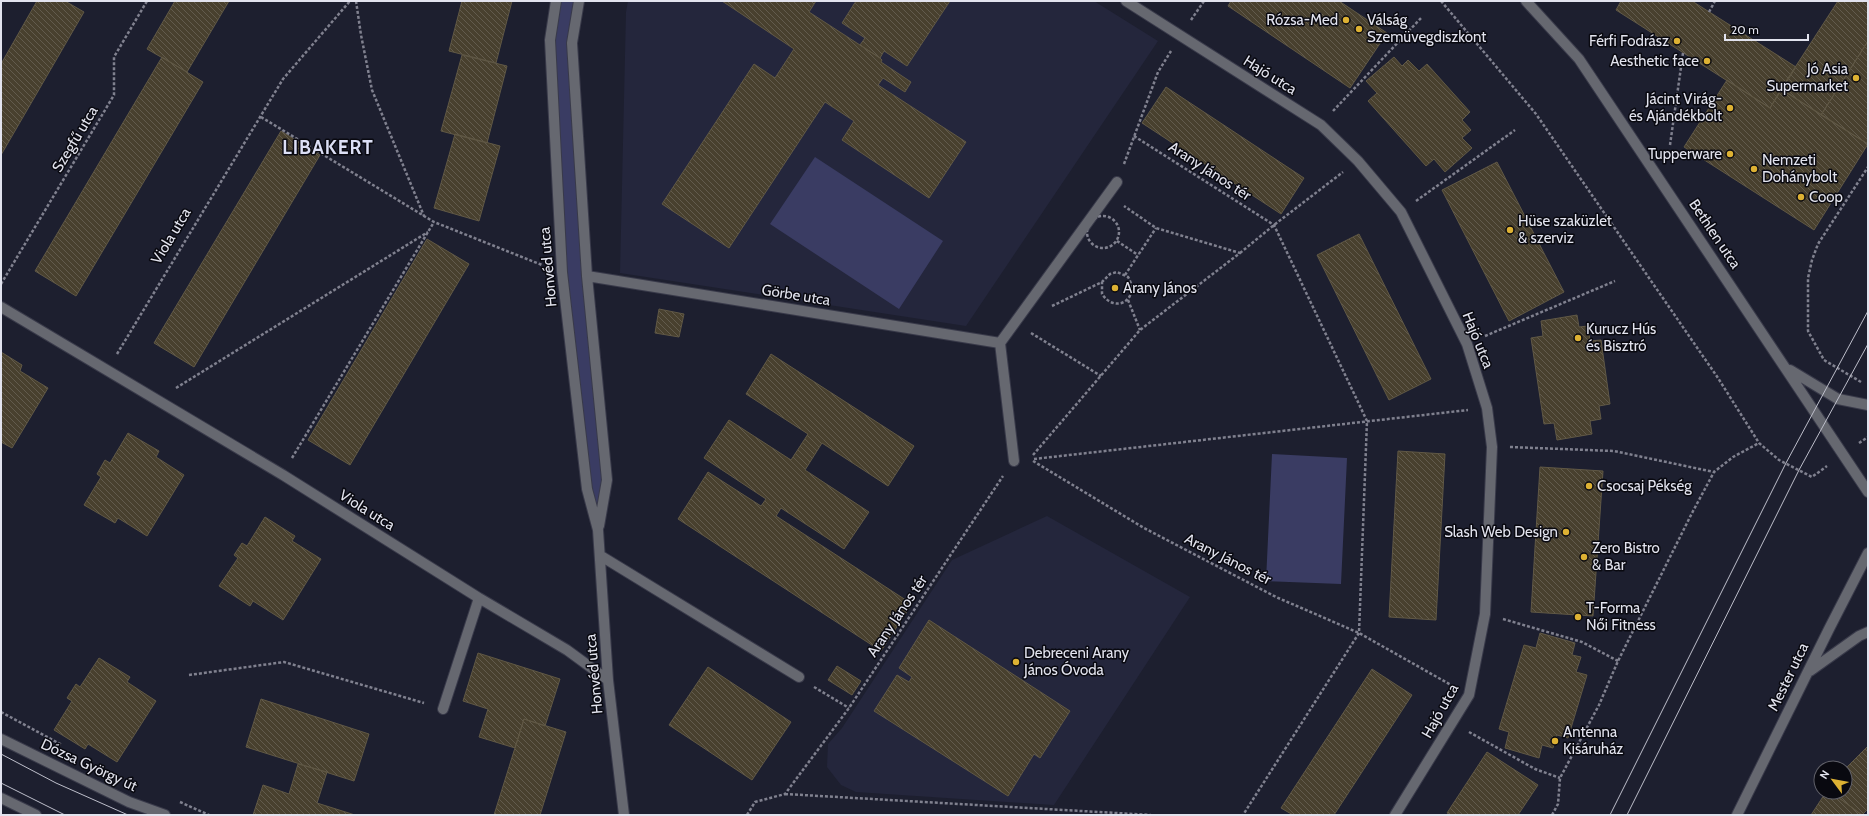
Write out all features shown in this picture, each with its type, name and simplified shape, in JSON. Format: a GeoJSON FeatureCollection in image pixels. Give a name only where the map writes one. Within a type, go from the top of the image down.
{"type":"FeatureCollection","features":[{"type":"Feature","properties":{"kind":"street","name":"Honvéd utca"},"geometry":{"type":"LineString","coordinates":[[556,1],[550,40],[562,272],[587,489],[598,530],[601,556],[608,680],[624,815]]}},
{"type":"Feature","properties":{"kind":"street","name":"Honvéd utca"},"geometry":{"type":"LineString","coordinates":[[579,1],[572,43],[587,276],[606,480],[598,530]]}},
{"type":"Feature","properties":{"kind":"street","name":"Hajó utca"},"geometry":{"type":"LineString","coordinates":[[1126,1],[1321,125],[1358,161],[1401,212],[1467,344],[1487,408],[1492,447],[1485,614],[1469,695],[1395,815]]}},
{"type":"Feature","properties":{"kind":"street","name":"Bethlen utca"},"geometry":{"type":"LineString","coordinates":[[1526,1],[1579,59],[1868,492]]}},
{"type":"Feature","properties":{"kind":"street"},"geometry":{"type":"LineString","coordinates":[[1014,461],[1000,343],[1117,182]]}},
{"type":"Feature","properties":{"kind":"street","name":"Görbe utca"},"geometry":{"type":"LineString","coordinates":[[587,276],[1000,343]]}},
{"type":"Feature","properties":{"kind":"street","name":"Viola utca"},"geometry":{"type":"LineString","coordinates":[[1,307],[283,475],[479,598],[567,650],[608,680]]}},
{"type":"Feature","properties":{"kind":"street"},"geometry":{"type":"LineString","coordinates":[[1786,368],[1838,399],[1868,405]]}},
{"type":"Feature","properties":{"kind":"street","name":"Mester utca"},"geometry":{"type":"LineString","coordinates":[[1737,815],[1868,554]]}},
{"type":"Feature","properties":{"kind":"street"},"geometry":{"type":"LineString","coordinates":[[601,556],[799,678]]}},
{"type":"Feature","properties":{"kind":"street"},"geometry":{"type":"LineString","coordinates":[[443,709],[479,598]]}},
{"type":"Feature","properties":{"kind":"street"},"geometry":{"type":"LineString","coordinates":[[1808,672],[1859,636],[1868,632]]}},
{"type":"Feature","properties":{"kind":"street","name":"Dózsa György út"},"geometry":{"type":"LineString","coordinates":[[1,739],[128,802],[165,815]]}},
{"type":"Feature","properties":{"kind":"street"},"geometry":{"type":"LineString","coordinates":[[1,798],[36,815]]}},
{"type":"Feature","properties":{"kind":"path","name":"Szegfű utca"},"geometry":{"type":"LineString","coordinates":[[1,284],[114,95],[114,57],[147,1]]}},
{"type":"Feature","properties":{"kind":"path","name":"Viola utca"},"geometry":{"type":"LineString","coordinates":[[108,370],[283,79],[350,1]]}},
{"type":"Feature","properties":{"kind":"path"},"geometry":{"type":"LineString","coordinates":[[356,1],[372,90],[424,216]]}},
{"type":"Feature","properties":{"kind":"path"},"geometry":{"type":"LineString","coordinates":[[1441,1],[1536,114],[1709,365],[1759,443],[1779,460],[1812,477]]}},
{"type":"Feature","properties":{"kind":"path"},"geometry":{"type":"LineString","coordinates":[[1709,12],[1715,1]]}},
{"type":"Feature","properties":{"kind":"path"},"geometry":{"type":"LineString","coordinates":[[1321,125],[1422,17]]}},
{"type":"Feature","properties":{"kind":"path"},"geometry":{"type":"LineString","coordinates":[[1117,182],[1158,72],[1172,50]]}},
{"type":"Feature","properties":{"kind":"path"},"geometry":{"type":"LineString","coordinates":[[1670,145],[1683,53]]}},
{"type":"Feature","properties":{"kind":"path"},"geometry":{"type":"LineString","coordinates":[[261,117],[434,222],[549,268]]}},
{"type":"Feature","properties":{"kind":"path"},"geometry":{"type":"LineString","coordinates":[[1401,212],[1515,130]]}},
{"type":"Feature","properties":{"kind":"path","name":"Arany János tér"},"geometry":{"type":"LineString","coordinates":[[1134,136],[1274,225]]}},
{"type":"Feature","properties":{"kind":"path"},"geometry":{"type":"LineString","coordinates":[[1029,459],[1140,330],[1358,161]]}},
{"type":"Feature","properties":{"kind":"path"},"geometry":{"type":"LineString","coordinates":[[1862,383],[1824,360],[1808,331],[1808,278],[1812,260],[1818,244],[1868,167]]}},
{"type":"Feature","properties":{"kind":"path"},"geometry":{"type":"LineString","coordinates":[[1108,195],[1156,228],[1240,253]]}},
{"type":"Feature","properties":{"kind":"path"},"geometry":{"type":"LineString","coordinates":[[283,475],[434,222]]}},
{"type":"Feature","properties":{"kind":"path"},"geometry":{"type":"LineString","coordinates":[[1243,815],[1359,633],[1367,421],[1274,225]]}},
{"type":"Feature","properties":{"kind":"path"},"geometry":{"type":"LineString","coordinates":[[1125,276],[1156,228]]}},
{"type":"Feature","properties":{"kind":"path"},"geometry":{"type":"LineString","coordinates":[[157,400],[428,232]]}},
{"type":"Feature","properties":{"kind":"path"},"geometry":{"type":"LineString","coordinates":[[1117,241],[1138,255]]}},
{"type":"Feature","properties":{"kind":"path"},"geometry":{"type":"LineString","coordinates":[[1048,308],[1102,282],[1110,274],[1117,272],[1125,276],[1131,282],[1132,288],[1128,300],[1140,330]]}},
{"type":"Feature","properties":{"kind":"path"},"geometry":{"type":"LineString","coordinates":[[1467,344],[1615,281]]}},
{"type":"Feature","properties":{"kind":"path"},"geometry":{"type":"LineString","coordinates":[[1102,282],[1102,294],[1110,303],[1116,304],[1128,300]]}},
{"type":"Feature","properties":{"kind":"path"},"geometry":{"type":"LineString","coordinates":[[1014,323],[1101,376]]}},
{"type":"Feature","properties":{"kind":"path"},"geometry":{"type":"LineString","coordinates":[[1029,459],[1487,408]]}},
{"type":"Feature","properties":{"kind":"path"},"geometry":{"type":"LineString","coordinates":[[1552,815],[1558,804],[1560,778],[1599,705],[1618,661],[1714,472],[1733,457],[1759,443]]}},
{"type":"Feature","properties":{"kind":"path"},"geometry":{"type":"LineString","coordinates":[[1492,447],[1614,451],[1714,472]]}},
{"type":"Feature","properties":{"kind":"path","name":"Arany János tér"},"geometry":{"type":"LineString","coordinates":[[1029,459],[1144,528],[1276,596],[1359,633],[1469,695]]}},
{"type":"Feature","properties":{"kind":"path","name":"Arany János tér"},"geometry":{"type":"LineString","coordinates":[[785,794],[849,708],[1014,461]]}},
{"type":"Feature","properties":{"kind":"path"},"geometry":{"type":"LineString","coordinates":[[1485,614],[1582,642],[1618,661]]}},
{"type":"Feature","properties":{"kind":"path"},"geometry":{"type":"LineString","coordinates":[[189,676],[284,662],[443,709]]}},
{"type":"Feature","properties":{"kind":"path"},"geometry":{"type":"LineString","coordinates":[[799,678],[849,708]]}},
{"type":"Feature","properties":{"kind":"path"},"geometry":{"type":"LineString","coordinates":[[1,712],[65,747]]}},
{"type":"Feature","properties":{"kind":"path"},"geometry":{"type":"LineString","coordinates":[[1468,732],[1535,769],[1560,778]]}},
{"type":"Feature","properties":{"kind":"path"},"geometry":{"type":"LineString","coordinates":[[747,815],[756,802],[785,794],[1151,815]]}},
{"type":"Feature","properties":{"kind":"path"},"geometry":{"type":"LineString","coordinates":[[174,799],[208,815]]}},
{"type":"Feature","properties":{"kind":"shaded area"},"geometry":{"type":"Polygon","coordinates":[[[556,1],[579,1],[572,43],[607,480],[598,530],[587,489],[562,272],[550,40],[556,1]]]}},
{"type":"Feature","properties":{"kind":"shaded area"},"geometry":{"type":"Polygon","coordinates":[[[628,1],[1094,1],[1158,41],[966,326],[620,273],[626,12],[628,1]]]}},
{"type":"Feature","properties":{"kind":"shaded area"},"geometry":{"type":"Polygon","coordinates":[[[815,157],[943,241],[899,309],[770,224],[815,157]]]}},
{"type":"Feature","properties":{"kind":"shaded area"},"geometry":{"type":"Polygon","coordinates":[[[1272,454],[1347,458],[1341,584],[1266,581],[1272,454]]]}},
{"type":"Feature","properties":{"kind":"shaded area","name":"Debreceni Arany János Óvoda"},"geometry":{"type":"Polygon","coordinates":[[[1047,516],[1190,597],[1054,805],[856,792],[841,785],[827,767],[828,744],[842,728],[952,560],[1047,516]]]}},
{"type":"Feature","properties":{"kind":"building"},"geometry":{"type":"Polygon","coordinates":[[[37,1],[65,1],[84,12],[1,155],[1,64],[37,1]]]}},
{"type":"Feature","properties":{"kind":"building"},"geometry":{"type":"Polygon","coordinates":[[[175,1],[229,1],[187,72],[147,49],[175,1]]]}},
{"type":"Feature","properties":{"kind":"building"},"geometry":{"type":"Polygon","coordinates":[[[462,1],[512,1],[496,63],[449,51],[462,1]]]}},
{"type":"Feature","properties":{"kind":"building"},"geometry":{"type":"Polygon","coordinates":[[[722,1],[816,1],[809,12],[880,58],[882,60],[881,62],[911,82],[905,92],[883,78],[878,85],[966,142],[929,198],[842,140],[854,121],[825,102],[729,248],[662,204],[754,64],[775,78],[794,49],[722,1]]]}},
{"type":"Feature","properties":{"kind":"building"},"geometry":{"type":"Polygon","coordinates":[[[856,1],[950,1],[907,66],[884,51],[880,58],[860,45],[865,38],[842,23],[856,1]]]}},
{"type":"Feature","properties":{"kind":"building"},"geometry":{"type":"Polygon","coordinates":[[[1231,1],[1339,1],[1387,33],[1350,88],[1228,6],[1231,1]]]}},
{"type":"Feature","properties":{"kind":"building"},"geometry":{"type":"Polygon","coordinates":[[[1621,1],[1692,1],[1796,67],[1770,108],[1616,10],[1621,1]]]}},
{"type":"Feature","properties":{"kind":"building"},"geometry":{"type":"Polygon","coordinates":[[[1838,1],[1868,1],[1868,41],[1821,115],[1781,89],[1838,1]]]}},
{"type":"Feature","properties":{"kind":"building","name":"Jó Asia Supermarket"},"geometry":{"type":"Polygon","coordinates":[[[1868,41],[1868,144],[1821,115],[1868,41]]]}},
{"type":"Feature","properties":{"kind":"building"},"geometry":{"type":"Polygon","coordinates":[[[462,55],[507,66],[487,143],[441,131],[462,55]]]}},
{"type":"Feature","properties":{"kind":"building"},"geometry":{"type":"Polygon","coordinates":[[[162,57],[203,82],[76,296],[35,271],[162,57]]]}},
{"type":"Feature","properties":{"kind":"building"},"geometry":{"type":"Polygon","coordinates":[[[1394,57],[1402,66],[1408,60],[1419,71],[1427,64],[1470,112],[1462,120],[1471,130],[1462,138],[1472,148],[1445,172],[1434,159],[1426,166],[1368,101],[1377,93],[1366,81],[1394,57]]]}},
{"type":"Feature","properties":{"kind":"building"},"geometry":{"type":"Polygon","coordinates":[[[1727,80],[1770,108],[1781,89],[1868,144],[1814,230],[1684,147],[1727,80]]]}},
{"type":"Feature","properties":{"kind":"building"},"geometry":{"type":"Polygon","coordinates":[[[1166,87],[1304,178],[1281,214],[1142,123],[1166,87]]]}},
{"type":"Feature","properties":{"kind":"building"},"geometry":{"type":"Polygon","coordinates":[[[281,131],[320,155],[194,367],[154,343],[281,131]]]}},
{"type":"Feature","properties":{"kind":"building"},"geometry":{"type":"Polygon","coordinates":[[[455,134],[500,146],[479,221],[434,208],[455,134]]]}},
{"type":"Feature","properties":{"kind":"building"},"geometry":{"type":"Polygon","coordinates":[[[1497,162],[1564,292],[1509,321],[1442,190],[1497,162]]]}},
{"type":"Feature","properties":{"kind":"building"},"geometry":{"type":"Polygon","coordinates":[[[1359,234],[1431,379],[1389,400],[1317,255],[1359,234]]]}},
{"type":"Feature","properties":{"kind":"building"},"geometry":{"type":"Polygon","coordinates":[[[427,239],[469,264],[350,465],[308,440],[427,239]]]}},
{"type":"Feature","properties":{"kind":"building"},"geometry":{"type":"Polygon","coordinates":[[[659,309],[684,314],[679,337],[655,333],[659,309]]]}},
{"type":"Feature","properties":{"kind":"building"},"geometry":{"type":"Polygon","coordinates":[[[1577,315],[1579,327],[1588,326],[1590,341],[1601,340],[1610,404],[1599,406],[1601,419],[1590,421],[1592,434],[1557,440],[1554,423],[1544,424],[1531,338],[1543,336],[1541,321],[1577,315]]]}},
{"type":"Feature","properties":{"kind":"building"},"geometry":{"type":"Polygon","coordinates":[[[1,352],[22,365],[20,371],[48,388],[12,448],[1,442],[1,352]]]}},
{"type":"Feature","properties":{"kind":"building"},"geometry":{"type":"Polygon","coordinates":[[[771,354],[914,446],[888,486],[822,443],[805,470],[869,512],[844,549],[781,508],[776,516],[912,604],[881,651],[678,519],[708,472],[761,506],[766,499],[704,458],[729,420],[791,460],[808,434],[746,394],[771,354]]]}},
{"type":"Feature","properties":{"kind":"building"},"geometry":{"type":"Polygon","coordinates":[[[128,433],[159,451],[156,457],[184,475],[147,536],[118,518],[115,523],[84,505],[101,477],[97,474],[105,460],[110,463],[128,433]]]}},
{"type":"Feature","properties":{"kind":"building"},"geometry":{"type":"Polygon","coordinates":[[[1398,451],[1445,454],[1436,620],[1389,617],[1398,451]]]}},
{"type":"Feature","properties":{"kind":"building"},"geometry":{"type":"Polygon","coordinates":[[[1540,467],[1603,471],[1593,616],[1531,612],[1540,467]]]}},
{"type":"Feature","properties":{"kind":"building"},"geometry":{"type":"Polygon","coordinates":[[[265,517],[295,536],[292,541],[321,559],[283,620],[253,601],[250,606],[219,586],[238,558],[234,555],[242,543],[247,546],[265,517]]]}},
{"type":"Feature","properties":{"kind":"building"},"geometry":{"type":"Polygon","coordinates":[[[929,620],[1070,711],[1040,758],[1034,754],[1008,796],[874,711],[897,675],[909,682],[912,677],[899,668],[929,620]]]}},
{"type":"Feature","properties":{"kind":"building"},"geometry":{"type":"Polygon","coordinates":[[[1540,633],[1575,643],[1572,655],[1581,657],[1576,672],[1587,675],[1568,738],[1557,735],[1553,748],[1542,745],[1539,758],[1505,748],[1509,732],[1499,729],[1524,645],[1536,648],[1540,633]]]}},
{"type":"Feature","properties":{"kind":"building"},"geometry":{"type":"Polygon","coordinates":[[[478,653],[560,679],[545,726],[524,719],[515,748],[479,737],[488,709],[463,701],[478,653]]]}},
{"type":"Feature","properties":{"kind":"building"},"geometry":{"type":"Polygon","coordinates":[[[99,658],[130,677],[127,682],[156,701],[117,762],[88,744],[85,749],[54,730],[72,701],[67,698],[76,684],[80,687],[99,658]]]}},
{"type":"Feature","properties":{"kind":"building"},"geometry":{"type":"Polygon","coordinates":[[[837,666],[861,681],[852,695],[828,680],[837,666]]]}},
{"type":"Feature","properties":{"kind":"building"},"geometry":{"type":"Polygon","coordinates":[[[708,667],[791,722],[752,780],[669,725],[708,667]]]}},
{"type":"Feature","properties":{"kind":"building"},"geometry":{"type":"Polygon","coordinates":[[[1372,669],[1412,695],[1334,815],[1293,815],[1281,808],[1372,669]]]}},
{"type":"Feature","properties":{"kind":"building"},"geometry":{"type":"Polygon","coordinates":[[[261,699],[369,734],[354,781],[246,747],[261,699]]]}},
{"type":"Feature","properties":{"kind":"building"},"geometry":{"type":"Polygon","coordinates":[[[524,719],[566,732],[540,815],[494,815],[524,719]]]}},
{"type":"Feature","properties":{"kind":"building"},"geometry":{"type":"Polygon","coordinates":[[[1868,746],[1868,809],[1862,815],[1842,800],[1853,800],[1853,761],[1868,746]]]}},
{"type":"Feature","properties":{"kind":"building"},"geometry":{"type":"Polygon","coordinates":[[[1487,752],[1538,785],[1518,815],[1451,815],[1447,813],[1487,752]]]}},
{"type":"Feature","properties":{"kind":"building"},"geometry":{"type":"Polygon","coordinates":[[[298,764],[327,772],[317,803],[355,815],[253,815],[263,785],[289,794],[298,764]]]}},
{"type":"Feature","properties":{"kind":"building"},"geometry":{"type":"Polygon","coordinates":[[[1821,800],[1842,800],[1862,815],[1811,815],[1821,800]]]}},
{"type":"Feature","properties":{"kind":"tram line"},"geometry":{"type":"LineString","coordinates":[[1610,815],[1786,463],[1868,311]]}},
{"type":"Feature","properties":{"kind":"tram line"},"geometry":{"type":"LineString","coordinates":[[1627,815],[1799,470],[1868,344]]}},
{"type":"Feature","properties":{"kind":"tram line"},"geometry":{"type":"LineString","coordinates":[[1,754],[56,783],[128,815]]}},
{"type":"Feature","properties":{"kind":"tram line"},"geometry":{"type":"LineString","coordinates":[[1,783],[65,815]]}},
{"type":"Feature","properties":{"kind":"place","name":"Rózsa-Med"},"geometry":{"type":"Point","coordinates":[1346,20]}},
{"type":"Feature","properties":{"kind":"place","name":"Válság Szemüvegdiszkont"},"geometry":{"type":"Point","coordinates":[1359,29]}},
{"type":"Feature","properties":{"kind":"place","name":"Férfi Fodrász"},"geometry":{"type":"Point","coordinates":[1677,41]}},
{"type":"Feature","properties":{"kind":"place","name":"Aesthetic face"},"geometry":{"type":"Point","coordinates":[1707,61]}},
{"type":"Feature","properties":{"kind":"place","name":"Jó Asia Supermarket"},"geometry":{"type":"Point","coordinates":[1856,78]}},
{"type":"Feature","properties":{"kind":"place","name":"Jácint Virág- és Ajándékbolt"},"geometry":{"type":"Point","coordinates":[1730,108]}},
{"type":"Feature","properties":{"kind":"place","name":"Tupperware"},"geometry":{"type":"Point","coordinates":[1730,154]}},
{"type":"Feature","properties":{"kind":"place","name":"Nemzeti Dohánybolt"},"geometry":{"type":"Point","coordinates":[1754,169]}},
{"type":"Feature","properties":{"kind":"place","name":"Coop"},"geometry":{"type":"Point","coordinates":[1801,197]}},
{"type":"Feature","properties":{"kind":"place","name":"Hüse szaküzlet & szerviz"},"geometry":{"type":"Point","coordinates":[1510,230]}},
{"type":"Feature","properties":{"kind":"place","name":"Arany János"},"geometry":{"type":"Point","coordinates":[1115,288]}},
{"type":"Feature","properties":{"kind":"place","name":"Kurucz Hús és Bisztró"},"geometry":{"type":"Point","coordinates":[1578,338]}},
{"type":"Feature","properties":{"kind":"place","name":"Csocsaj Pékség"},"geometry":{"type":"Point","coordinates":[1589,486]}},
{"type":"Feature","properties":{"kind":"place","name":"Slash Web Design"},"geometry":{"type":"Point","coordinates":[1566,532]}},
{"type":"Feature","properties":{"kind":"place","name":"Zero Bistro & Bar"},"geometry":{"type":"Point","coordinates":[1584,557]}},
{"type":"Feature","properties":{"kind":"place","name":"T-Forma Női Fitness"},"geometry":{"type":"Point","coordinates":[1578,617]}},
{"type":"Feature","properties":{"kind":"place","name":"Debreceni Arany János Óvoda"},"geometry":{"type":"Point","coordinates":[1016,662]}},
{"type":"Feature","properties":{"kind":"place","name":"Antenna Kisáruház"},"geometry":{"type":"Point","coordinates":[1555,741]}},
{"type":"Feature","properties":{"kind":"district","name":"LIBAKERT"},"geometry":{"type":"Point","coordinates":[328,147]}}]}
